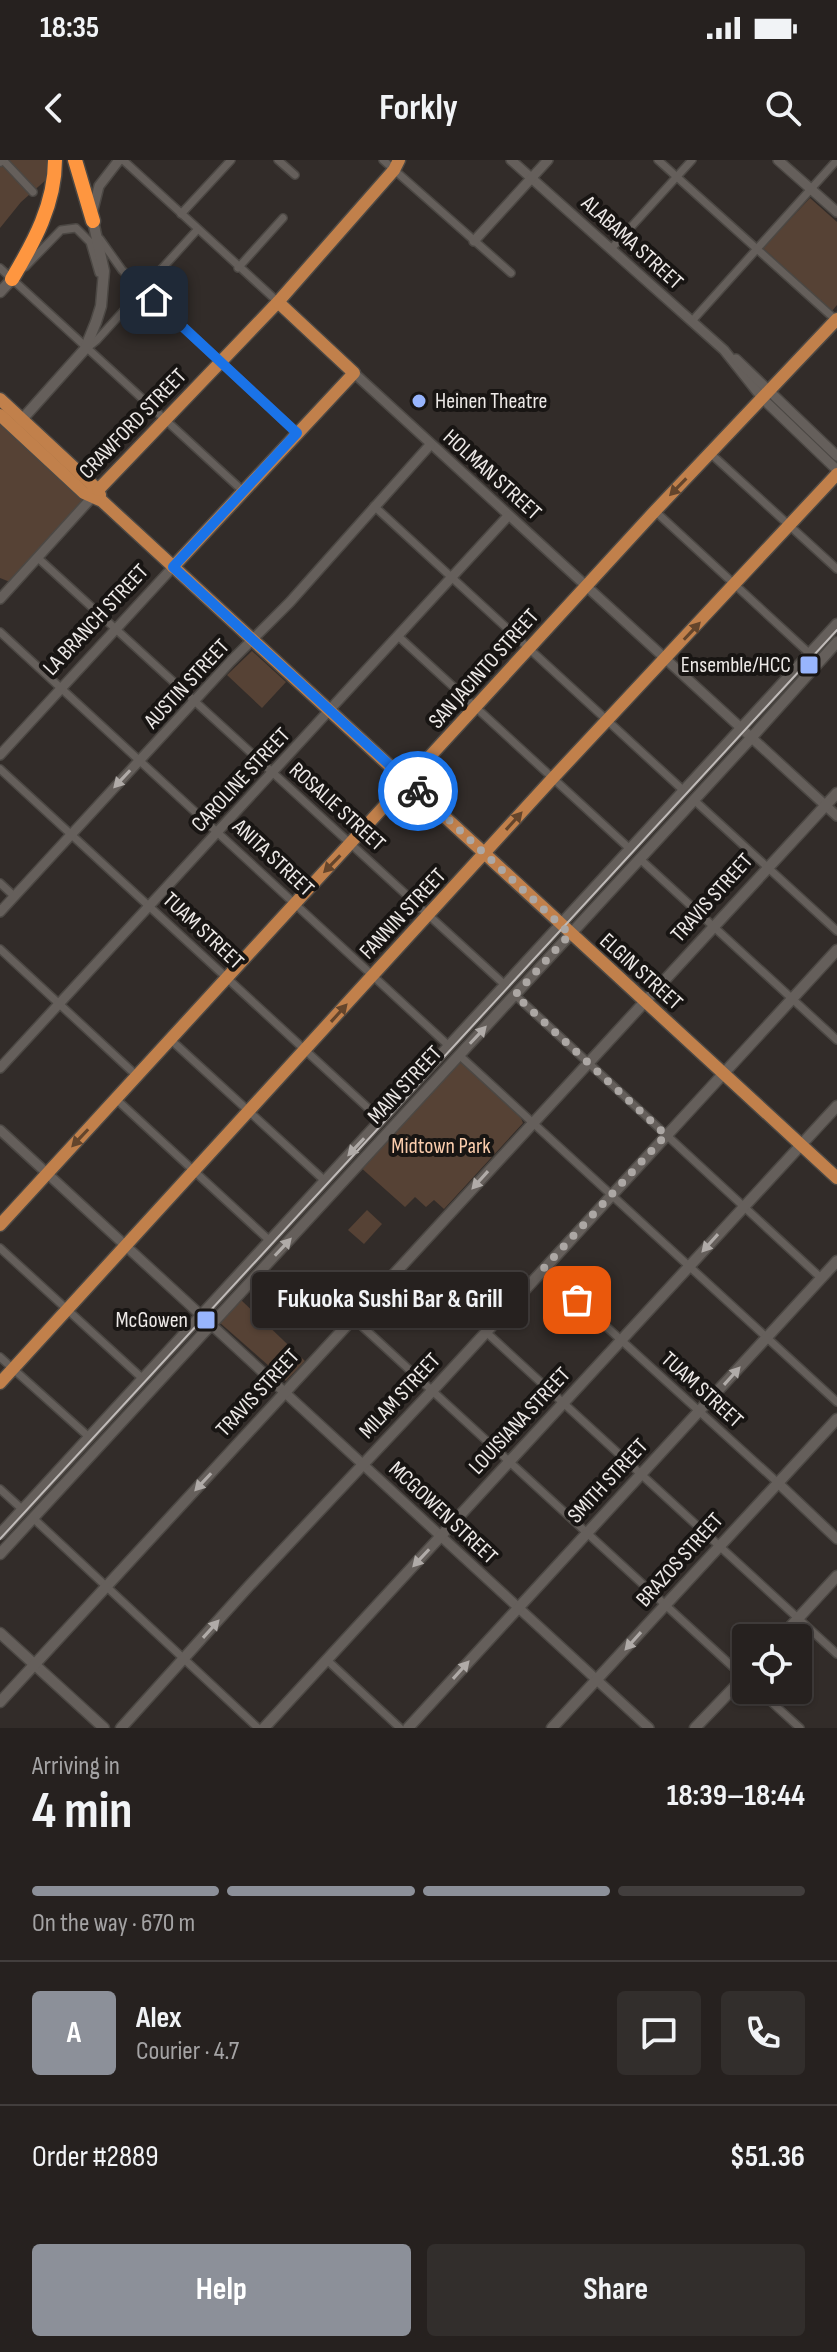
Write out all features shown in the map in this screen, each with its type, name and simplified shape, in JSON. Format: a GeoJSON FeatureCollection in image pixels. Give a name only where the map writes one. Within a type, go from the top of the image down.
{"type":"FeatureCollection","features":[{"type":"Feature","properties":{"kind":"highway"},"geometry":{"type":"LineString","coordinates":[[12,279],[40,227],[55,179],[55,160]]}},
{"type":"Feature","properties":{"kind":"highway"},"geometry":{"type":"LineString","coordinates":[[75,160],[93,221]]}},
{"type":"Feature","properties":{"kind":"main road","name":"CRAWFORD STREET"},"geometry":{"type":"LineString","coordinates":[[97,496],[278,302],[396,165]]}},
{"type":"Feature","properties":{"kind":"main road"},"geometry":{"type":"LineString","coordinates":[[18,424],[85,349],[96,322],[103,291],[103,262],[93,221]]}},
{"type":"Feature","properties":{"kind":"main road"},"geometry":{"type":"LineString","coordinates":[[0,292],[12,279]]}},
{"type":"Feature","properties":{"kind":"main road","name":"HOLMAN STREET"},"geometry":{"type":"LineString","coordinates":[[278,302],[354,373]]}},
{"type":"Feature","properties":{"kind":"main road","name":"SAN JACINTO STREET"},"geometry":{"type":"LineString","coordinates":[[0,1225],[655,511],[837,320]]}},
{"type":"Feature","properties":{"kind":"main road","name":"LA BRANCH STREET"},"geometry":{"type":"LineString","coordinates":[[173,567],[354,373]]}},
{"type":"Feature","properties":{"kind":"main road","name":"ELGIN STREET"},"geometry":{"type":"LineString","coordinates":[[0,399],[18,424],[837,1178]]}},
{"type":"Feature","properties":{"kind":"main road","name":"ELGIN STREET"},"geometry":{"type":"LineString","coordinates":[[0,415],[18,424]]}},
{"type":"Feature","properties":{"kind":"main road","name":"FANNIN STREET"},"geometry":{"type":"LineString","coordinates":[[0,1383],[837,472]]}},
{"type":"Feature","properties":{"kind":"main road","name":"MAIN STREET"},"geometry":{"type":"LineString","coordinates":[[0,1554],[515,995],[630,849],[837,624]]}},
{"type":"Feature","properties":{"kind":"main road","name":"MAIN STREET"},"geometry":{"type":"LineString","coordinates":[[0,1534],[505,985],[640,859],[837,642]]}},
{"type":"Feature","properties":{"kind":"main road","name":"TRAVIS STREET"},"geometry":{"type":"LineString","coordinates":[[0,1702],[837,793]]}},
{"type":"Feature","properties":{"kind":"main road","name":"MILAM STREET"},"geometry":{"type":"LineString","coordinates":[[121,1728],[837,950]]}},
{"type":"Feature","properties":{"kind":"main road","name":"LOUISIANA STREET"},"geometry":{"type":"LineString","coordinates":[[264,1728],[837,1106]]}},
{"type":"Feature","properties":{"kind":"main road","name":"SMITH STREET"},"geometry":{"type":"LineString","coordinates":[[408,1728],[837,1261]]}},
{"type":"Feature","properties":{"kind":"main road","name":"BRAZOS STREET"},"geometry":{"type":"LineString","coordinates":[[552,1728],[837,1419]]}},
{"type":"Feature","properties":{"kind":"main road"},"geometry":{"type":"LineString","coordinates":[[793,1624],[837,1576]]}},
{"type":"Feature","properties":{"kind":"main road"},"geometry":{"type":"LineString","coordinates":[[0,1633],[104,1728]]}},
{"type":"Feature","properties":{"kind":"main road"},"geometry":{"type":"LineString","coordinates":[[695,1728],[732,1690]]}},
{"type":"Feature","properties":{"kind":"street"},"geometry":{"type":"LineString","coordinates":[[2,160],[33,192]]}},
{"type":"Feature","properties":{"kind":"street"},"geometry":{"type":"LineString","coordinates":[[93,221],[93,205],[99,186],[121,160]]}},
{"type":"Feature","properties":{"kind":"street","name":"HOLMAN STREET"},"geometry":{"type":"LineString","coordinates":[[121,160],[278,302]]}},
{"type":"Feature","properties":{"kind":"street"},"geometry":{"type":"LineString","coordinates":[[181,214],[231,160]]}},
{"type":"Feature","properties":{"kind":"street"},"geometry":{"type":"LineString","coordinates":[[278,160],[295,175]]}},
{"type":"Feature","properties":{"kind":"street"},"geometry":{"type":"LineString","coordinates":[[383,160],[396,165],[511,273]]}},
{"type":"Feature","properties":{"kind":"street","name":"ALABAMA STREET"},"geometry":{"type":"LineString","coordinates":[[511,160],[735,358],[837,472]]}},
{"type":"Feature","properties":{"kind":"street"},"geometry":{"type":"LineString","coordinates":[[474,241],[548,160]]}},
{"type":"Feature","properties":{"kind":"street"},"geometry":{"type":"LineString","coordinates":[[658,160],[837,320]]}},
{"type":"Feature","properties":{"kind":"street"},"geometry":{"type":"LineString","coordinates":[[611,249],[692,160]]}},
{"type":"Feature","properties":{"kind":"street"},"geometry":{"type":"LineString","coordinates":[[778,160],[837,212]]}},
{"type":"Feature","properties":{"kind":"street"},"geometry":{"type":"LineString","coordinates":[[692,321],[837,160]]}},
{"type":"Feature","properties":{"kind":"street"},"geometry":{"type":"LineString","coordinates":[[238,268],[283,218]]}},
{"type":"Feature","properties":{"kind":"street"},"geometry":{"type":"LineString","coordinates":[[12,279],[61,230],[76,228],[90,242],[103,291]]}},
{"type":"Feature","properties":{"kind":"street"},"geometry":{"type":"LineString","coordinates":[[85,349],[97,340],[197,230]]}},
{"type":"Feature","properties":{"kind":"street"},"geometry":{"type":"LineString","coordinates":[[99,238],[122,270],[297,433]]}},
{"type":"Feature","properties":{"kind":"street"},"geometry":{"type":"LineString","coordinates":[[0,268],[244,492]]}},
{"type":"Feature","properties":{"kind":"street","name":"HOLMAN STREET"},"geometry":{"type":"LineString","coordinates":[[354,373],[837,816]]}},
{"type":"Feature","properties":{"kind":"street","name":"ALABAMA STREET"},"geometry":{"type":"LineString","coordinates":[[767,395],[837,456]]}},
{"type":"Feature","properties":{"kind":"street","name":"AUSTIN STREET"},"geometry":{"type":"LineString","coordinates":[[0,912],[253,641],[430,445]]}},
{"type":"Feature","properties":{"kind":"street"},"geometry":{"type":"LineString","coordinates":[[710,453],[837,569]]}},
{"type":"Feature","properties":{"kind":"street","name":"CRAWFORD STREET"},"geometry":{"type":"LineString","coordinates":[[0,599],[6,586],[38,558],[97,496]]}},
{"type":"Feature","properties":{"kind":"street"},"geometry":{"type":"LineString","coordinates":[[374,506],[684,791]]}},
{"type":"Feature","properties":{"kind":"street"},"geometry":{"type":"LineString","coordinates":[[655,511],[810,654]]}},
{"type":"Feature","properties":{"kind":"street","name":"CAROLINE STREET"},"geometry":{"type":"LineString","coordinates":[[0,1068],[508,516]]}},
{"type":"Feature","properties":{"kind":"street","name":"ROSALIE STREET"},"geometry":{"type":"LineString","coordinates":[[38,558],[505,985]]}},
{"type":"Feature","properties":{"kind":"street","name":"LA BRANCH STREET"},"geometry":{"type":"LineString","coordinates":[[0,755],[173,567]]}},
{"type":"Feature","properties":{"kind":"street","name":"ANITA STREET"},"geometry":{"type":"LineString","coordinates":[[0,632],[449,1046]]}},
{"type":"Feature","properties":{"kind":"street"},"geometry":{"type":"LineString","coordinates":[[398,636],[630,849]]}},
{"type":"Feature","properties":{"kind":"street","name":"TUAM STREET"},"geometry":{"type":"LineString","coordinates":[[0,769],[381,1120]]}},
{"type":"Feature","properties":{"kind":"street"},"geometry":{"type":"LineString","coordinates":[[694,800],[837,931]]}},
{"type":"Feature","properties":{"kind":"street"},"geometry":{"type":"LineString","coordinates":[[640,859],[837,1040]]}},
{"type":"Feature","properties":{"kind":"street"},"geometry":{"type":"LineString","coordinates":[[0,883],[14,896]]}},
{"type":"Feature","properties":{"kind":"street"},"geometry":{"type":"LineString","coordinates":[[0,949],[137,1076]]}},
{"type":"Feature","properties":{"kind":"street"},"geometry":{"type":"LineString","coordinates":[[515,995],[821,1278]]}},
{"type":"Feature","properties":{"kind":"street"},"geometry":{"type":"LineString","coordinates":[[171,1040],[325,1181]]}},
{"type":"Feature","properties":{"kind":"street"},"geometry":{"type":"LineString","coordinates":[[459,1055],[837,1402]]}},
{"type":"Feature","properties":{"kind":"street"},"geometry":{"type":"LineString","coordinates":[[116,1099],[270,1241]]}},
{"type":"Feature","properties":{"kind":"street","name":"MCGOWEN STREET"},"geometry":{"type":"LineString","coordinates":[[0,1130],[649,1728]]}},
{"type":"Feature","properties":{"kind":"street"},"geometry":{"type":"LineString","coordinates":[[0,1248],[143,1379]]}},
{"type":"Feature","properties":{"kind":"street","name":"TUAM STREET"},"geometry":{"type":"LineString","coordinates":[[543,1269],[837,1539]]}},
{"type":"Feature","properties":{"kind":"street"},"geometry":{"type":"LineString","coordinates":[[353,1318],[732,1665]]}},
{"type":"Feature","properties":{"kind":"street"},"geometry":{"type":"LineString","coordinates":[[486,1332],[837,1654]]}},
{"type":"Feature","properties":{"kind":"street"},"geometry":{"type":"LineString","coordinates":[[0,1357],[89,1437]]}},
{"type":"Feature","properties":{"kind":"street"},"geometry":{"type":"LineString","coordinates":[[0,1489],[23,1510]]}},
{"type":"Feature","properties":{"kind":"street"},"geometry":{"type":"LineString","coordinates":[[34,1519],[258,1728]]}},
{"type":"Feature","properties":{"kind":"street"},"geometry":{"type":"LineString","coordinates":[[327,1660],[400,1728]]}},
{"type":"Feature","properties":{"kind":"street"},"geometry":{"type":"LineString","coordinates":[[773,1704],[800,1728]]}},
{"type":"Feature","properties":{"kind":"green space"},"geometry":{"type":"Polygon","coordinates":[[[6,160],[48,160],[47,179],[21,202],[0,228],[0,165],[6,160]]]}},
{"type":"Feature","properties":{"kind":"green space"},"geometry":{"type":"Polygon","coordinates":[[[810,198],[837,222],[837,305],[832,311],[763,248],[810,198]]]}},
{"type":"Feature","properties":{"kind":"green space"},"geometry":{"type":"Polygon","coordinates":[[[0,421],[87,497],[10,582],[0,578],[0,421]]]}},
{"type":"Feature","properties":{"kind":"green space"},"geometry":{"type":"Polygon","coordinates":[[[252,651],[286,682],[262,708],[227,675],[252,651]]]}},
{"type":"Feature","properties":{"kind":"green space","name":"Midtown Park"},"geometry":{"type":"Polygon","coordinates":[[[458,1062],[519,1113],[523,1123],[444,1209],[434,1200],[426,1207],[415,1197],[405,1207],[359,1166],[458,1062]]]}},
{"type":"Feature","properties":{"kind":"green space"},"geometry":{"type":"Polygon","coordinates":[[[367,1210],[382,1224],[364,1244],[348,1230],[367,1210]]]}},
{"type":"Feature","properties":{"kind":"green space"},"geometry":{"type":"Polygon","coordinates":[[[240,1299],[305,1361],[286,1381],[219,1322],[240,1299]]]}},
{"type":"Feature","properties":{"kind":"tram line"},"geometry":{"type":"LineString","coordinates":[[0,1539],[837,630]]}},
{"type":"Feature","properties":{"kind":"way so far"},"geometry":{"type":"LineString","coordinates":[[418,791],[570,934],[515,995],[666,1135],[543,1269],[577,1300]]}},
{"type":"Feature","properties":{"kind":"place","name":"Heinen Theatre"},"geometry":{"type":"Point","coordinates":[419,401]}},
{"type":"Feature","properties":{"kind":"place","name":"Ensemble/HCC"},"geometry":{"type":"Point","coordinates":[809,665]}},
{"type":"Feature","properties":{"kind":"place","name":"Fukuoka Sushi Bar & Grill"},"geometry":{"type":"Point","coordinates":[577,1300]}},
{"type":"Feature","properties":{"kind":"place","name":"McGowen"},"geometry":{"type":"Point","coordinates":[206,1320]}},
{"type":"Feature","properties":{"kind":"route"},"geometry":{"type":"LineString","coordinates":[[154,300],[297,433],[173,567],[418,791]]}}]}
